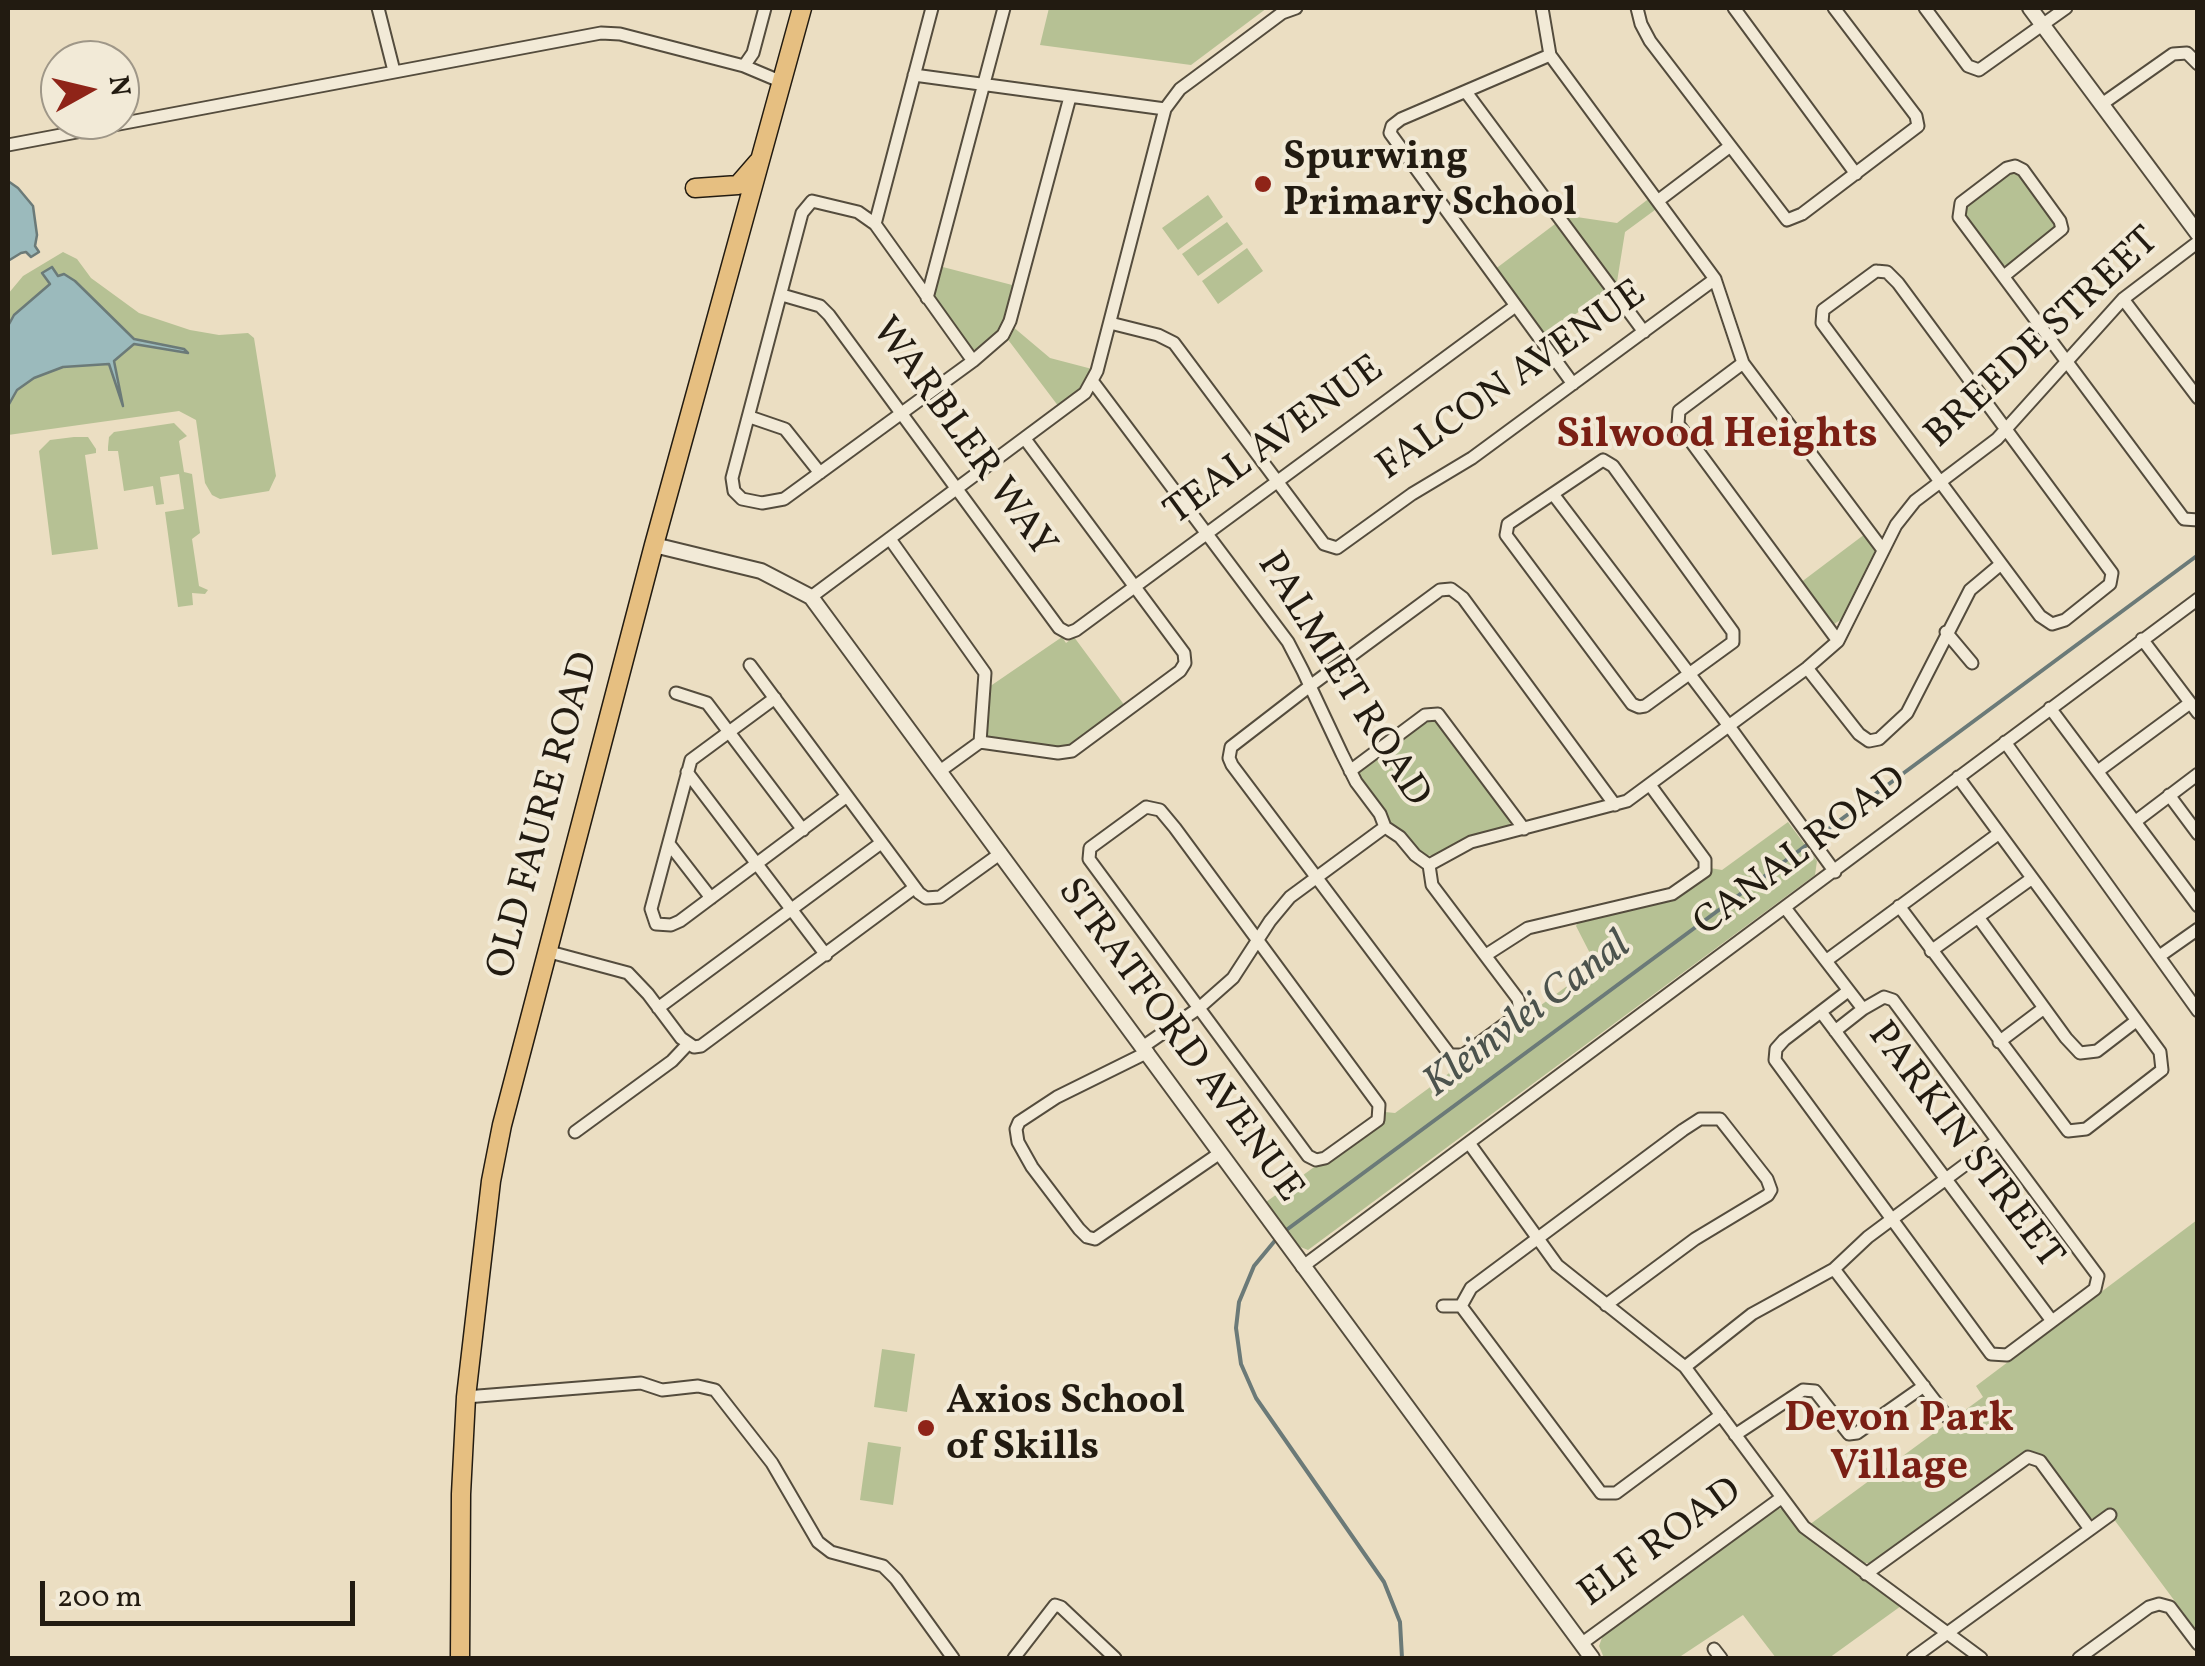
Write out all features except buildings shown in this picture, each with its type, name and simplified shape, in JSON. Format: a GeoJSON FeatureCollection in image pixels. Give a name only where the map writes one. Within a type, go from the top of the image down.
{"type":"FeatureCollection","features":[{"type":"Feature","properties":{"kind":"main road","name":"OLD FAURE ROAD"},"geometry":{"type":"LineString","coordinates":[[460,1658],[466,1396],[492,1181],[546,951],[802,8]]}},
{"type":"Feature","properties":{"kind":"main road"},"geometry":{"type":"LineString","coordinates":[[695,188],[738,185],[764,155]]}},
{"type":"Feature","properties":{"kind":"street"},"geometry":{"type":"LineString","coordinates":[[378,8],[394,71]]}},
{"type":"Feature","properties":{"kind":"street"},"geometry":{"type":"LineString","coordinates":[[744,66],[753,53],[765,8]]}},
{"type":"Feature","properties":{"kind":"street"},"geometry":{"type":"LineString","coordinates":[[875,224],[932,8]]}},
{"type":"Feature","properties":{"kind":"street"},"geometry":{"type":"LineString","coordinates":[[927,298],[1004,8]]}},
{"type":"Feature","properties":{"kind":"street"},"geometry":{"type":"LineString","coordinates":[[811,597],[1085,393],[1093,382],[1110,322],[1165,108],[1180,89],[1282,13],[1296,8]]}},
{"type":"Feature","properties":{"kind":"street"},"geometry":{"type":"LineString","coordinates":[[1542,8],[1550,55],[1715,280],[1743,363],[1883,550]]}},
{"type":"Feature","properties":{"kind":"street"},"geometry":{"type":"LineString","coordinates":[[1637,8],[1644,31],[1784,219],[1790,220],[1915,130],[1918,122],[1834,8]]}},
{"type":"Feature","properties":{"kind":"street"},"geometry":{"type":"LineString","coordinates":[[1734,8],[1856,174]]}},
{"type":"Feature","properties":{"kind":"street"},"geometry":{"type":"LineString","coordinates":[[1925,8],[1968,66],[1976,70],[1986,67],[2066,8]]}},
{"type":"Feature","properties":{"kind":"street"},"geometry":{"type":"LineString","coordinates":[[2030,8],[2198,234]]}},
{"type":"Feature","properties":{"kind":"street"},"geometry":{"type":"LineString","coordinates":[[8,145],[601,33],[620,34],[744,66],[782,82]]}},
{"type":"Feature","properties":{"kind":"street"},"geometry":{"type":"LineString","coordinates":[[2102,104],[2173,54],[2186,53],[2198,64]]}},
{"type":"Feature","properties":{"kind":"street"},"geometry":{"type":"LineString","coordinates":[[1550,55],[1396,122],[1390,130],[1392,138],[1573,384]]}},
{"type":"Feature","properties":{"kind":"street"},"geometry":{"type":"LineString","coordinates":[[914,75],[1165,108]]}},
{"type":"Feature","properties":{"kind":"street"},"geometry":{"type":"LineString","coordinates":[[1466,92],[1644,332]]}},
{"type":"Feature","properties":{"kind":"street"},"geometry":{"type":"LineString","coordinates":[[973,361],[875,224],[858,212],[819,201],[805,206],[732,478],[738,496],[762,503],[784,499],[973,361],[997,341],[1010,321],[1070,97]]}},
{"type":"Feature","properties":{"kind":"street"},"geometry":{"type":"LineString","coordinates":[[1659,200],[1729,147]]}},
{"type":"Feature","properties":{"kind":"street"},"geometry":{"type":"LineString","coordinates":[[2004,276],[2062,229],[2022,170],[2015,166],[2007,168],[1958,208],[1963,224],[2184,519],[2198,520]]}},
{"type":"Feature","properties":{"kind":"street","name":"BREEDE STREET"},"geometry":{"type":"LineString","coordinates":[[1429,864],[1471,842],[1615,806],[1650,785],[1808,668],[1838,640],[1905,512],[2008,428],[2123,299],[2198,242]]}},
{"type":"Feature","properties":{"kind":"street"},"geometry":{"type":"LineString","coordinates":[[1876,271],[1890,274],[2008,428],[2113,577],[2110,584],[2065,620],[2052,624],[2040,616],[1940,482],[1826,330],[1821,314],[1876,271]]}},
{"type":"Feature","properties":{"kind":"street","name":"FALCON AVENUE"},"geometry":{"type":"LineString","coordinates":[[1278,482],[1324,544],[1337,548],[1412,494],[1472,458],[1715,280]]}},
{"type":"Feature","properties":{"kind":"street","name":"WARBLER WAY"},"geometry":{"type":"LineString","coordinates":[[782,294],[824,310],[1062,630],[1076,630]]}},
{"type":"Feature","properties":{"kind":"street"},"geometry":{"type":"LineString","coordinates":[[2123,299],[2198,398]]}},
{"type":"Feature","properties":{"kind":"street","name":"TEAL AVENUE"},"geometry":{"type":"LineString","coordinates":[[1076,630],[1514,307]]}},
{"type":"Feature","properties":{"kind":"street"},"geometry":{"type":"LineString","coordinates":[[1110,322],[1174,343],[1278,482]]}},
{"type":"Feature","properties":{"kind":"street"},"geometry":{"type":"LineString","coordinates":[[1743,363],[1680,411],[1678,424],[1838,640]]}},
{"type":"Feature","properties":{"kind":"street","name":"PALMIET ROAD"},"geometry":{"type":"LineString","coordinates":[[1093,382],[1288,642],[1350,770],[1385,827],[1429,864],[1432,885],[1518,999],[1520,1010],[1516,1016],[1463,1055],[1450,1055],[1317,876]]}},
{"type":"Feature","properties":{"kind":"street"},"geometry":{"type":"LineString","coordinates":[[750,416],[785,430],[820,473]]}},
{"type":"Feature","properties":{"kind":"street"},"geometry":{"type":"LineString","coordinates":[[940,771],[980,742],[1067,753],[1185,664],[1184,653],[1025,439]]}},
{"type":"Feature","properties":{"kind":"street"},"geometry":{"type":"LineString","coordinates":[[1598,462],[1613,466],[1733,632],[1733,642],[1690,674],[1646,706],[1635,706],[1510,544],[1505,531],[1508,524],[1598,462]]}},
{"type":"Feature","properties":{"kind":"street"},"geometry":{"type":"LineString","coordinates":[[1552,494],[1832,868]]}},
{"type":"Feature","properties":{"kind":"street"},"geometry":{"type":"LineString","coordinates":[[890,539],[984,668],[980,742]]}},
{"type":"Feature","properties":{"kind":"street","name":"STRATFORD AVENUE"},"geometry":{"type":"LineString","coordinates":[[654,544],[761,571],[811,597],[1592,1658]]}},
{"type":"Feature","properties":{"kind":"street"},"geometry":{"type":"LineString","coordinates":[[1808,668],[1859,734],[1873,741],[1902,720],[1970,590],[2001,564]]}},
{"type":"Feature","properties":{"kind":"street"},"geometry":{"type":"LineString","coordinates":[[1317,876],[1229,758],[1229,752],[1237,742],[1440,590],[1451,588],[1463,598],[1615,806]]}},
{"type":"Feature","properties":{"kind":"street","name":"CANAL ROAD"},"geometry":{"type":"LineString","coordinates":[[1302,1267],[1786,908],[1832,868],[2198,599]]}},
{"type":"Feature","properties":{"kind":"street"},"geometry":{"type":"LineString","coordinates":[[1946,632],[1972,663]]}},
{"type":"Feature","properties":{"kind":"street"},"geometry":{"type":"LineString","coordinates":[[2098,770],[2194,708],[2142,639]]}},
{"type":"Feature","properties":{"kind":"street"},"geometry":{"type":"LineString","coordinates":[[750,665],[914,888],[926,898],[940,897],[1001,853]]}},
{"type":"Feature","properties":{"kind":"street"},"geometry":{"type":"LineString","coordinates":[[676,693],[707,703],[803,830]]}},
{"type":"Feature","properties":{"kind":"street"},"geometry":{"type":"LineString","coordinates":[[775,698],[691,760],[651,909],[656,924],[672,926],[847,796]]}},
{"type":"Feature","properties":{"kind":"street"},"geometry":{"type":"LineString","coordinates":[[2050,708],[2198,906]]}},
{"type":"Feature","properties":{"kind":"street"},"geometry":{"type":"LineString","coordinates":[[1350,770],[1425,715],[1438,714],[1524,829]]}},
{"type":"Feature","properties":{"kind":"street"},"geometry":{"type":"LineString","coordinates":[[2005,742],[2198,1011]]}},
{"type":"Feature","properties":{"kind":"street"},"geometry":{"type":"LineString","coordinates":[[687,772],[826,954]]}},
{"type":"Feature","properties":{"kind":"street"},"geometry":{"type":"LineString","coordinates":[[2136,821],[2198,774]]}},
{"type":"Feature","properties":{"kind":"street"},"geometry":{"type":"LineString","coordinates":[[1899,906],[2062,1126],[2074,1133],[2086,1129],[2162,1070],[2160,1052],[1958,777]]}},
{"type":"Feature","properties":{"kind":"street"},"geometry":{"type":"LineString","coordinates":[[1486,955],[1528,928],[1672,894],[1705,871],[1706,860],[1650,785]]}},
{"type":"Feature","properties":{"kind":"street"},"geometry":{"type":"LineString","coordinates":[[2169,795],[2198,834]]}},
{"type":"Feature","properties":{"kind":"street"},"geometry":{"type":"LineString","coordinates":[[1146,807],[1160,810],[1258,942],[1379,1105],[1378,1120],[1325,1158],[1312,1159],[1092,866],[1090,848],[1137,811],[1146,807]]}},
{"type":"Feature","properties":{"kind":"street"},"geometry":{"type":"LineString","coordinates":[[1220,1153],[1095,1239],[1087,1237],[1032,1166],[1018,1142],[1016,1130],[1019,1122],[1057,1097],[1146,1049],[1198,1008],[1233,978],[1280,908],[1385,827]]}},
{"type":"Feature","properties":{"kind":"street"},"geometry":{"type":"LineString","coordinates":[[1827,960],[1998,834]]}},
{"type":"Feature","properties":{"kind":"street"},"geometry":{"type":"LineString","coordinates":[[658,1008],[881,843]]}},
{"type":"Feature","properties":{"kind":"street"},"geometry":{"type":"LineString","coordinates":[[670,845],[711,898]]}},
{"type":"Feature","properties":{"kind":"street"},"geometry":{"type":"LineString","coordinates":[[1932,951],[2030,880]]}},
{"type":"Feature","properties":{"kind":"street"},"geometry":{"type":"LineString","coordinates":[[546,951],[628,973],[638,980],[688,1044],[694,1046],[707,1043],[914,888]]}},
{"type":"Feature","properties":{"kind":"street"},"geometry":{"type":"LineString","coordinates":[[1786,908],[1862,1009]]}},
{"type":"Feature","properties":{"kind":"street"},"geometry":{"type":"LineString","coordinates":[[1978,917],[2073,1047],[2088,1054],[2097,1052],[2136,1021]]}},
{"type":"Feature","properties":{"kind":"street"},"geometry":{"type":"LineString","coordinates":[[2160,955],[2198,929]]}},
{"type":"Feature","properties":{"kind":"street"},"geometry":{"type":"LineString","coordinates":[[1835,1031],[1884,997],[1893,1000],[2098,1276],[2095,1289],[2013,1352],[2004,1356],[1991,1354],[1776,1060],[1776,1049],[1784,1040],[1848,991]]}},
{"type":"Feature","properties":{"kind":"street"},"geometry":{"type":"LineString","coordinates":[[1999,1042],[2044,1008]]}},
{"type":"Feature","properties":{"kind":"street","name":"PARKIN STREET"},"geometry":{"type":"LineString","coordinates":[[1821,1012],[2052,1321]]}},
{"type":"Feature","properties":{"kind":"street"},"geometry":{"type":"LineString","coordinates":[[576,1132],[658,1072],[688,1044]]}},
{"type":"Feature","properties":{"kind":"street"},"geometry":{"type":"LineString","coordinates":[[1460,1306],[1470,1288],[1700,1119],[1725,1122],[1767,1179],[1768,1195],[1695,1239],[1606,1305]]}},
{"type":"Feature","properties":{"kind":"street"},"geometry":{"type":"LineString","coordinates":[[1685,1367],[1752,1314],[1834,1269],[1892,1218],[1997,1141]]}},
{"type":"Feature","properties":{"kind":"street"},"geometry":{"type":"LineString","coordinates":[[1469,1143],[1564,1272],[1685,1367],[1813,1536],[1980,1658]]}},
{"type":"Feature","properties":{"kind":"street"},"geometry":{"type":"LineString","coordinates":[[1834,1269],[1948,1418]]}},
{"type":"Feature","properties":{"kind":"street"},"geometry":{"type":"LineString","coordinates":[[1443,1306],[1460,1306]]}},
{"type":"Feature","properties":{"kind":"street"},"geometry":{"type":"LineString","coordinates":[[1460,1306],[1601,1493],[1616,1493],[1721,1415]]}},
{"type":"Feature","properties":{"kind":"street"},"geometry":{"type":"LineString","coordinates":[[466,1396],[641,1383],[662,1390],[698,1386],[715,1390],[772,1463],[818,1542],[832,1552],[883,1566],[953,1658]]}},
{"type":"Feature","properties":{"kind":"street"},"geometry":{"type":"LineString","coordinates":[[1735,1435],[1803,1390],[1815,1391],[1849,1434],[1857,1432],[1924,1386]]}},
{"type":"Feature","properties":{"kind":"street"},"geometry":{"type":"LineString","coordinates":[[1866,1574],[2028,1457],[2040,1461],[2090,1528]]}},
{"type":"Feature","properties":{"kind":"street","name":"ELF ROAD"},"geometry":{"type":"LineString","coordinates":[[1581,1644],[1781,1498]]}},
{"type":"Feature","properties":{"kind":"street"},"geometry":{"type":"LineString","coordinates":[[1913,1658],[2110,1515]]}},
{"type":"Feature","properties":{"kind":"street"},"geometry":{"type":"LineString","coordinates":[[2079,1658],[2150,1606],[2160,1604],[2170,1607],[2198,1644]]}},
{"type":"Feature","properties":{"kind":"street"},"geometry":{"type":"LineString","coordinates":[[1014,1658],[1055,1605],[1115,1658]]}},
{"type":"Feature","properties":{"kind":"green space"},"geometry":{"type":"Polygon","coordinates":[[[1049,8],[1267,8],[1191,65],[1040,45],[1049,8]]]}},
{"type":"Feature","properties":{"kind":"green space"},"geometry":{"type":"Polygon","coordinates":[[[2016,170],[2056,229],[2006,266],[1966,215],[1966,207],[2016,170]]]}},
{"type":"Feature","properties":{"kind":"green space"},"geometry":{"type":"Polygon","coordinates":[[[1208,195],[1223,217],[1178,250],[1162,228],[1208,195]]]}},
{"type":"Feature","properties":{"kind":"green space"},"geometry":{"type":"Polygon","coordinates":[[[1651,197],[1659,207],[1625,232],[1616,288],[1563,215],[1617,223],[1651,197]]]}},
{"type":"Feature","properties":{"kind":"green space"},"geometry":{"type":"Polygon","coordinates":[[[1227,222],[1243,244],[1198,276],[1182,254],[1227,222]]]}},
{"type":"Feature","properties":{"kind":"green space"},"geometry":{"type":"Polygon","coordinates":[[[1555,224],[1606,292],[1544,337],[1494,270],[1555,224]]]}},
{"type":"Feature","properties":{"kind":"green space"},"geometry":{"type":"Polygon","coordinates":[[[1247,248],[1263,271],[1218,304],[1202,281],[1247,248]]]}},
{"type":"Feature","properties":{"kind":"green space"},"geometry":{"type":"Polygon","coordinates":[[[63,252],[77,259],[91,278],[139,313],[190,330],[219,335],[248,333],[254,338],[276,476],[269,491],[220,499],[212,495],[205,483],[196,420],[179,411],[8,435],[9,402],[17,390],[34,378],[63,367],[110,364],[122,403],[114,361],[134,344],[183,353],[184,349],[134,339],[75,281],[51,284],[8,326],[8,294],[23,276],[63,252]]]}},
{"type":"Feature","properties":{"kind":"green space"},"geometry":{"type":"Polygon","coordinates":[[[939,266],[1016,286],[998,335],[978,350],[971,349],[933,299],[939,266]]]}},
{"type":"Feature","properties":{"kind":"green space"},"geometry":{"type":"Polygon","coordinates":[[[1012,326],[1050,358],[1092,369],[1084,386],[1059,407],[1006,337],[1012,326]]]}},
{"type":"Feature","properties":{"kind":"green space"},"geometry":{"type":"Polygon","coordinates":[[[174,423],[187,436],[179,441],[184,472],[192,474],[200,533],[192,539],[199,586],[208,590],[205,594],[192,593],[193,605],[178,607],[165,512],[184,509],[179,474],[160,477],[164,504],[156,505],[153,486],[124,491],[118,451],[108,451],[109,437],[114,432],[174,423]]]}},
{"type":"Feature","properties":{"kind":"green space"},"geometry":{"type":"Polygon","coordinates":[[[88,437],[96,449],[96,453],[85,455],[98,549],[52,555],[39,451],[50,440],[88,437]]]}},
{"type":"Feature","properties":{"kind":"green space"},"geometry":{"type":"Polygon","coordinates":[[[1865,534],[1876,549],[1875,556],[1844,618],[1834,624],[1800,583],[1865,534]]]}},
{"type":"Feature","properties":{"kind":"green space"},"geometry":{"type":"Polygon","coordinates":[[[1062,637],[1066,643],[1074,637],[1125,706],[1066,749],[990,739],[986,735],[989,687],[1062,637]]]}},
{"type":"Feature","properties":{"kind":"green space"},"geometry":{"type":"Polygon","coordinates":[[[1434,718],[1511,821],[1508,827],[1465,839],[1439,854],[1427,856],[1391,826],[1358,774],[1427,719],[1434,718]]]}},
{"type":"Feature","properties":{"kind":"green space"},"geometry":{"type":"Polygon","coordinates":[[[1788,822],[1817,861],[1815,875],[1308,1250],[1298,1246],[1266,1202],[1385,1112],[1395,1113],[1452,1071],[1454,1061],[1462,1060],[1524,1010],[1537,1008],[1596,965],[1576,926],[1579,920],[1676,897],[1710,868],[1722,870],[1788,822]]]}},
{"type":"Feature","properties":{"kind":"green space"},"geometry":{"type":"Polygon","coordinates":[[[2197,1220],[2197,1631],[2110,1514],[2097,1519],[2087,1517],[2026,1453],[1874,1563],[1859,1563],[1809,1525],[1983,1397],[1976,1386],[2197,1220]]]}},
{"type":"Feature","properties":{"kind":"green space"},"geometry":{"type":"Polygon","coordinates":[[[882,1349],[915,1354],[907,1412],[874,1407],[882,1349]]]}},
{"type":"Feature","properties":{"kind":"green space"},"geometry":{"type":"Polygon","coordinates":[[[868,1442],[901,1447],[893,1505],[860,1500],[868,1442]]]}},
{"type":"Feature","properties":{"kind":"green space"},"geometry":{"type":"Polygon","coordinates":[[[1778,1508],[1817,1546],[1901,1606],[1829,1658],[1776,1658],[1743,1615],[1678,1658],[1604,1658],[1599,1646],[1603,1635],[1778,1508]]]}},
{"type":"Feature","properties":{"kind":"water"},"geometry":{"type":"Polygon","coordinates":[[[8,181],[33,206],[35,246],[39,252],[31,257],[21,253],[8,261],[8,181]]]}},
{"type":"Feature","properties":{"kind":"water"},"geometry":{"type":"Polygon","coordinates":[[[52,267],[58,276],[64,274],[75,281],[134,339],[188,353],[134,344],[114,361],[123,406],[109,364],[63,367],[34,378],[17,390],[8,406],[8,326],[14,315],[50,284],[42,273],[52,267]]]}},
{"type":"Feature","properties":{"kind":"waterway","name":"Kleinvlei Canal"},"geometry":{"type":"LineString","coordinates":[[1816,838],[2198,555]]}},
{"type":"Feature","properties":{"kind":"waterway","name":"Kleinvlei Canal"},"geometry":{"type":"LineString","coordinates":[[1285,1231],[1808,844]]}},
{"type":"Feature","properties":{"kind":"waterway","name":"Kleinvlei Canal"},"geometry":{"type":"LineString","coordinates":[[1278,1237],[1254,1266],[1239,1302],[1236,1328],[1241,1364],[1256,1398],[1384,1582],[1400,1622],[1402,1658]]}},
{"type":"Feature","properties":{"kind":"place","name":"Spurwing Primary School"},"geometry":{"type":"Point","coordinates":[1263,184]}},
{"type":"Feature","properties":{"kind":"place","name":"Axios School of Skills"},"geometry":{"type":"Point","coordinates":[926,1428]}},
{"type":"Feature","properties":{"kind":"district","name":"Silwood Heights"},"geometry":{"type":"Point","coordinates":[1717,438]}},
{"type":"Feature","properties":{"kind":"district","name":"Devon Park Village"},"geometry":{"type":"Point","coordinates":[1899,1446]}}]}
